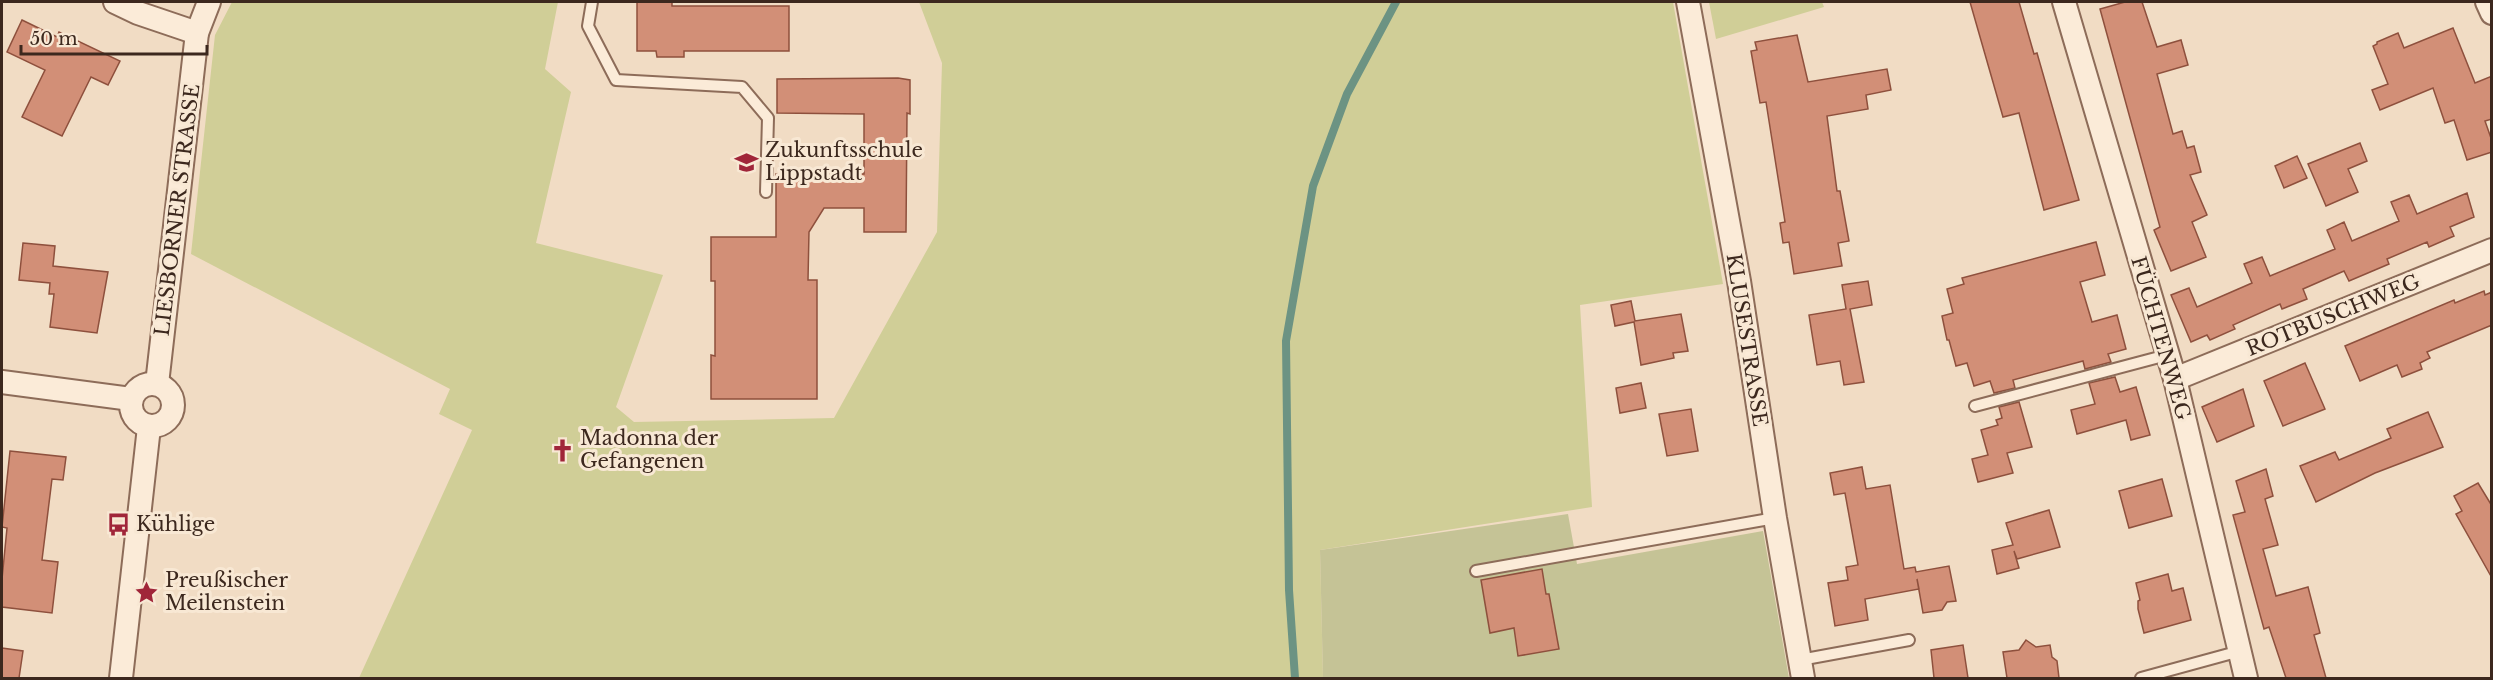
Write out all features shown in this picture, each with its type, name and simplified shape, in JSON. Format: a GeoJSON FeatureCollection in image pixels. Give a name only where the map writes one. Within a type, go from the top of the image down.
{"type":"FeatureCollection","features":[{"type":"Feature","properties":{"kind":"street"},"geometry":{"type":"LineString","coordinates":[[115,2],[138,13],[197,33]]}},
{"type":"Feature","properties":{"kind":"street","name":"LIESBORNER STRASSE"},"geometry":{"type":"LineString","coordinates":[[157,384],[197,33],[209,2]]}},
{"type":"Feature","properties":{"kind":"street","name":"KLUSESTRASSE"},"geometry":{"type":"LineString","coordinates":[[1688,2],[1739,281],[1775,518],[1801,669]]}},
{"type":"Feature","properties":{"kind":"street","name":"FÜCHTENWEG"},"geometry":{"type":"LineString","coordinates":[[2064,2],[2175,379],[2246,678]]}},
{"type":"Feature","properties":{"kind":"street"},"geometry":{"type":"LineString","coordinates":[[2487,2],[2492,13]]}},
{"type":"Feature","properties":{"kind":"street","name":"ROTBUSCHWEG"},"geometry":{"type":"LineString","coordinates":[[2175,379],[2492,250]]}},
{"type":"Feature","properties":{"kind":"street"},"geometry":{"type":"LineString","coordinates":[[2,382],[131,399]]}},
{"type":"Feature","properties":{"kind":"street"},"geometry":{"type":"LineString","coordinates":[[157,384],[168,391],[172,397],[172,410],[166,421],[149,427],[138,422],[134,417],[130,405],[131,399],[138,388],[157,384]]}},
{"type":"Feature","properties":{"kind":"street"},"geometry":{"type":"LineString","coordinates":[[121,678],[149,427]]}},
{"type":"Feature","properties":{"kind":"lane"},"geometry":{"type":"LineString","coordinates":[[592,2],[588,26],[616,80],[742,87],[768,118],[766,192]]}},
{"type":"Feature","properties":{"kind":"lane"},"geometry":{"type":"LineString","coordinates":[[1975,406],[2167,355]]}},
{"type":"Feature","properties":{"kind":"lane"},"geometry":{"type":"LineString","coordinates":[[1476,571],[1775,518]]}},
{"type":"Feature","properties":{"kind":"lane"},"geometry":{"type":"LineString","coordinates":[[1801,669],[1909,640]]}},
{"type":"Feature","properties":{"kind":"lane"},"geometry":{"type":"LineString","coordinates":[[2141,678],[2240,651]]}},
{"type":"Feature","properties":{"kind":"shaded area"},"geometry":{"type":"Polygon","coordinates":[[[232,2],[558,2],[545,69],[571,92],[536,243],[663,275],[616,407],[634,422],[834,418],[937,232],[942,63],[919,2],[1673,2],[1723,284],[1580,305],[1592,507],[1320,550],[1323,678],[359,678],[472,430],[439,414],[450,389],[191,254],[215,35],[232,2]]]}},
{"type":"Feature","properties":{"kind":"shaded area"},"geometry":{"type":"Polygon","coordinates":[[[1709,2],[1822,2],[1824,7],[1716,39],[1709,2]]]}},
{"type":"Feature","properties":{"kind":"shaded area"},"geometry":{"type":"Polygon","coordinates":[[[1568,514],[1577,564],[1763,531],[1789,678],[1323,678],[1320,550],[1568,514]]]}},
{"type":"Feature","properties":{"kind":"building"},"geometry":{"type":"Polygon","coordinates":[[[637,2],[672,2],[672,6],[789,6],[789,51],[684,51],[684,57],[657,57],[656,51],[637,51],[637,2]]]}},
{"type":"Feature","properties":{"kind":"building"},"geometry":{"type":"Polygon","coordinates":[[[1970,2],[2019,2],[2034,54],[2037,53],[2079,200],[2044,210],[2019,113],[2003,117],[1970,2]]]}},
{"type":"Feature","properties":{"kind":"building"},"geometry":{"type":"Polygon","coordinates":[[[2125,2],[2142,2],[2157,47],[2181,40],[2188,65],[2157,74],[2173,134],[2182,131],[2187,148],[2194,146],[2201,172],[2190,175],[2207,215],[2192,222],[2206,257],[2171,271],[2154,230],[2160,227],[2100,9],[2125,2]]]}},
{"type":"Feature","properties":{"kind":"building"},"geometry":{"type":"Polygon","coordinates":[[[22,20],[57,37],[59,32],[120,61],[108,85],[91,77],[62,136],[22,117],[45,70],[7,52],[22,20]]]}},
{"type":"Feature","properties":{"kind":"building"},"geometry":{"type":"Polygon","coordinates":[[[2453,28],[2475,83],[2492,76],[2492,119],[2485,121],[2492,141],[2492,152],[2467,160],[2454,120],[2445,123],[2433,88],[2380,110],[2372,90],[2388,84],[2373,46],[2377,42],[2398,33],[2404,48],[2453,28]]]}},
{"type":"Feature","properties":{"kind":"building"},"geometry":{"type":"Polygon","coordinates":[[[1797,35],[1808,82],[1887,69],[1891,90],[1866,95],[1868,109],[1827,116],[1837,191],[1840,191],[1849,241],[1838,243],[1842,266],[1794,274],[1789,242],[1783,243],[1780,223],[1785,222],[1766,102],[1760,103],[1751,51],[1757,50],[1755,42],[1797,35]]]}},
{"type":"Feature","properties":{"kind":"building"},"geometry":{"type":"Polygon","coordinates":[[[898,78],[910,80],[910,114],[907,113],[906,232],[864,232],[864,208],[824,208],[809,232],[808,280],[817,280],[817,399],[711,399],[711,355],[715,356],[715,281],[711,281],[711,237],[776,237],[776,174],[864,174],[864,114],[777,113],[777,79],[898,78]]]}},
{"type":"Feature","properties":{"kind":"building"},"geometry":{"type":"Polygon","coordinates":[[[2360,143],[2367,161],[2348,169],[2358,192],[2326,206],[2308,164],[2360,143]]]}},
{"type":"Feature","properties":{"kind":"building"},"geometry":{"type":"Polygon","coordinates":[[[2297,156],[2307,178],[2284,188],[2275,166],[2297,156]]]}},
{"type":"Feature","properties":{"kind":"building"},"geometry":{"type":"Polygon","coordinates":[[[2467,193],[2474,217],[2450,227],[2454,236],[2429,247],[2427,242],[2387,259],[2389,264],[2349,281],[2344,271],[2303,289],[2307,299],[2282,309],[2280,304],[2233,325],[2235,329],[2210,340],[2207,335],[2191,342],[2171,295],[2189,288],[2197,307],[2252,283],[2244,264],[2262,257],[2270,276],[2335,249],[2327,230],[2344,222],[2352,241],[2399,221],[2391,202],[2409,195],[2417,214],[2467,193]]]}},
{"type":"Feature","properties":{"kind":"building"},"geometry":{"type":"Polygon","coordinates":[[[2096,242],[2105,275],[2080,282],[2092,322],[2117,315],[2126,349],[2108,354],[2111,362],[2085,369],[2083,361],[2013,380],[2015,388],[1994,393],[1990,381],[1974,386],[1967,363],[1956,366],[1949,340],[1947,340],[1942,316],[1953,313],[1947,289],[1964,284],[1962,278],[2096,242]]]}},
{"type":"Feature","properties":{"kind":"building"},"geometry":{"type":"Polygon","coordinates":[[[23,243],[55,246],[53,266],[108,272],[97,333],[50,327],[54,294],[49,294],[50,283],[19,280],[23,243]]]}},
{"type":"Feature","properties":{"kind":"building"},"geometry":{"type":"Polygon","coordinates":[[[1868,281],[1872,305],[1850,309],[1864,382],[1844,385],[1840,361],[1817,365],[1809,315],[1846,309],[1842,285],[1868,281]]]}},
{"type":"Feature","properties":{"kind":"building"},"geometry":{"type":"Polygon","coordinates":[[[2484,291],[2485,295],[2492,292],[2492,325],[2427,352],[2430,358],[2420,363],[2422,369],[2402,377],[2397,365],[2360,381],[2345,346],[2454,300],[2455,303],[2484,291]]]}},
{"type":"Feature","properties":{"kind":"building"},"geometry":{"type":"Polygon","coordinates":[[[1631,301],[1635,321],[1681,314],[1688,351],[1673,353],[1674,358],[1641,365],[1634,322],[1615,326],[1611,305],[1631,301]]]}},
{"type":"Feature","properties":{"kind":"building"},"geometry":{"type":"Polygon","coordinates":[[[2305,363],[2325,409],[2283,426],[2264,381],[2305,363]]]}},
{"type":"Feature","properties":{"kind":"building"},"geometry":{"type":"Polygon","coordinates":[[[2115,377],[2120,392],[2136,387],[2150,435],[2131,440],[2126,420],[2077,434],[2071,410],[2095,404],[2089,383],[2115,377]]]}},
{"type":"Feature","properties":{"kind":"building"},"geometry":{"type":"Polygon","coordinates":[[[1641,383],[1646,408],[1620,413],[1616,388],[1641,383]]]}},
{"type":"Feature","properties":{"kind":"building"},"geometry":{"type":"Polygon","coordinates":[[[2243,389],[2254,426],[2217,442],[2202,407],[2243,389]]]}},
{"type":"Feature","properties":{"kind":"building"},"geometry":{"type":"Polygon","coordinates":[[[2019,402],[2032,447],[2007,453],[2013,473],[1978,482],[1972,459],[1988,455],[1981,430],[1998,425],[1996,420],[2002,418],[1999,407],[2019,402]]]}},
{"type":"Feature","properties":{"kind":"building"},"geometry":{"type":"Polygon","coordinates":[[[1691,409],[1698,451],[1667,456],[1659,414],[1691,409]]]}},
{"type":"Feature","properties":{"kind":"building"},"geometry":{"type":"Polygon","coordinates":[[[2428,412],[2443,447],[2375,473],[2316,502],[2300,466],[2335,452],[2339,460],[2391,438],[2387,429],[2428,412]]]}},
{"type":"Feature","properties":{"kind":"building"},"geometry":{"type":"Polygon","coordinates":[[[10,451],[66,457],[63,480],[52,479],[42,560],[58,562],[52,613],[2,607],[7,528],[2,527],[10,451]]]}},
{"type":"Feature","properties":{"kind":"building"},"geometry":{"type":"Polygon","coordinates":[[[1862,467],[1866,489],[1890,485],[1904,569],[1915,567],[1916,572],[1949,566],[1956,601],[1947,602],[1942,610],[1923,613],[1919,589],[1865,599],[1868,620],[1835,626],[1828,583],[1848,580],[1846,567],[1858,565],[1845,493],[1834,495],[1830,473],[1862,467]]]}},
{"type":"Feature","properties":{"kind":"building"},"geometry":{"type":"Polygon","coordinates":[[[2266,469],[2273,496],[2265,499],[2278,545],[2263,549],[2276,596],[2308,587],[2320,633],[2314,635],[2326,678],[2286,678],[2269,627],[2264,629],[2233,515],[2245,512],[2236,481],[2266,469]]]}},
{"type":"Feature","properties":{"kind":"building"},"geometry":{"type":"Polygon","coordinates":[[[2162,479],[2172,516],[2129,528],[2119,491],[2162,479]]]}},
{"type":"Feature","properties":{"kind":"building"},"geometry":{"type":"Polygon","coordinates":[[[2478,483],[2492,506],[2492,578],[2456,514],[2462,511],[2454,496],[2478,483]]]}},
{"type":"Feature","properties":{"kind":"building"},"geometry":{"type":"Polygon","coordinates":[[[2049,510],[2060,547],[2017,559],[2014,551],[2019,568],[1997,574],[1992,550],[2013,545],[2006,523],[2049,510]]]}},
{"type":"Feature","properties":{"kind":"building"},"geometry":{"type":"Polygon","coordinates":[[[1542,569],[1559,649],[1518,656],[1514,628],[1490,633],[1481,580],[1542,569]]]}},
{"type":"Feature","properties":{"kind":"building"},"geometry":{"type":"Polygon","coordinates":[[[2168,574],[2172,591],[2183,588],[2191,620],[2144,633],[2138,609],[2140,600],[2136,583],[2168,574]]]}},
{"type":"Feature","properties":{"kind":"building"},"geometry":{"type":"Polygon","coordinates":[[[2026,640],[2036,647],[2050,645],[2052,657],[2057,661],[2059,678],[2007,678],[2003,652],[2019,650],[2026,640]]]}},
{"type":"Feature","properties":{"kind":"building"},"geometry":{"type":"Polygon","coordinates":[[[1963,645],[1968,678],[1934,678],[1931,650],[1963,645]]]}},
{"type":"Feature","properties":{"kind":"building"},"geometry":{"type":"Polygon","coordinates":[[[2,648],[23,651],[19,678],[2,678],[2,648]]]}},
{"type":"Feature","properties":{"kind":"waterway"},"geometry":{"type":"LineString","coordinates":[[1295,678],[1289,590],[1286,341],[1313,186],[1347,94],[1396,2]]}},
{"type":"Feature","properties":{"kind":"place","name":"Zukunftsschule Lippstadt"},"geometry":{"type":"Point","coordinates":[747,162]}},
{"type":"Feature","properties":{"kind":"place","name":"Madonna der Gefangenen"},"geometry":{"type":"Point","coordinates":[562,450]}},
{"type":"Feature","properties":{"kind":"place","name":"Kühlige"},"geometry":{"type":"Point","coordinates":[118,524]}},
{"type":"Feature","properties":{"kind":"place","name":"Preußischer Meilenstein"},"geometry":{"type":"Point","coordinates":[147,592]}}]}
